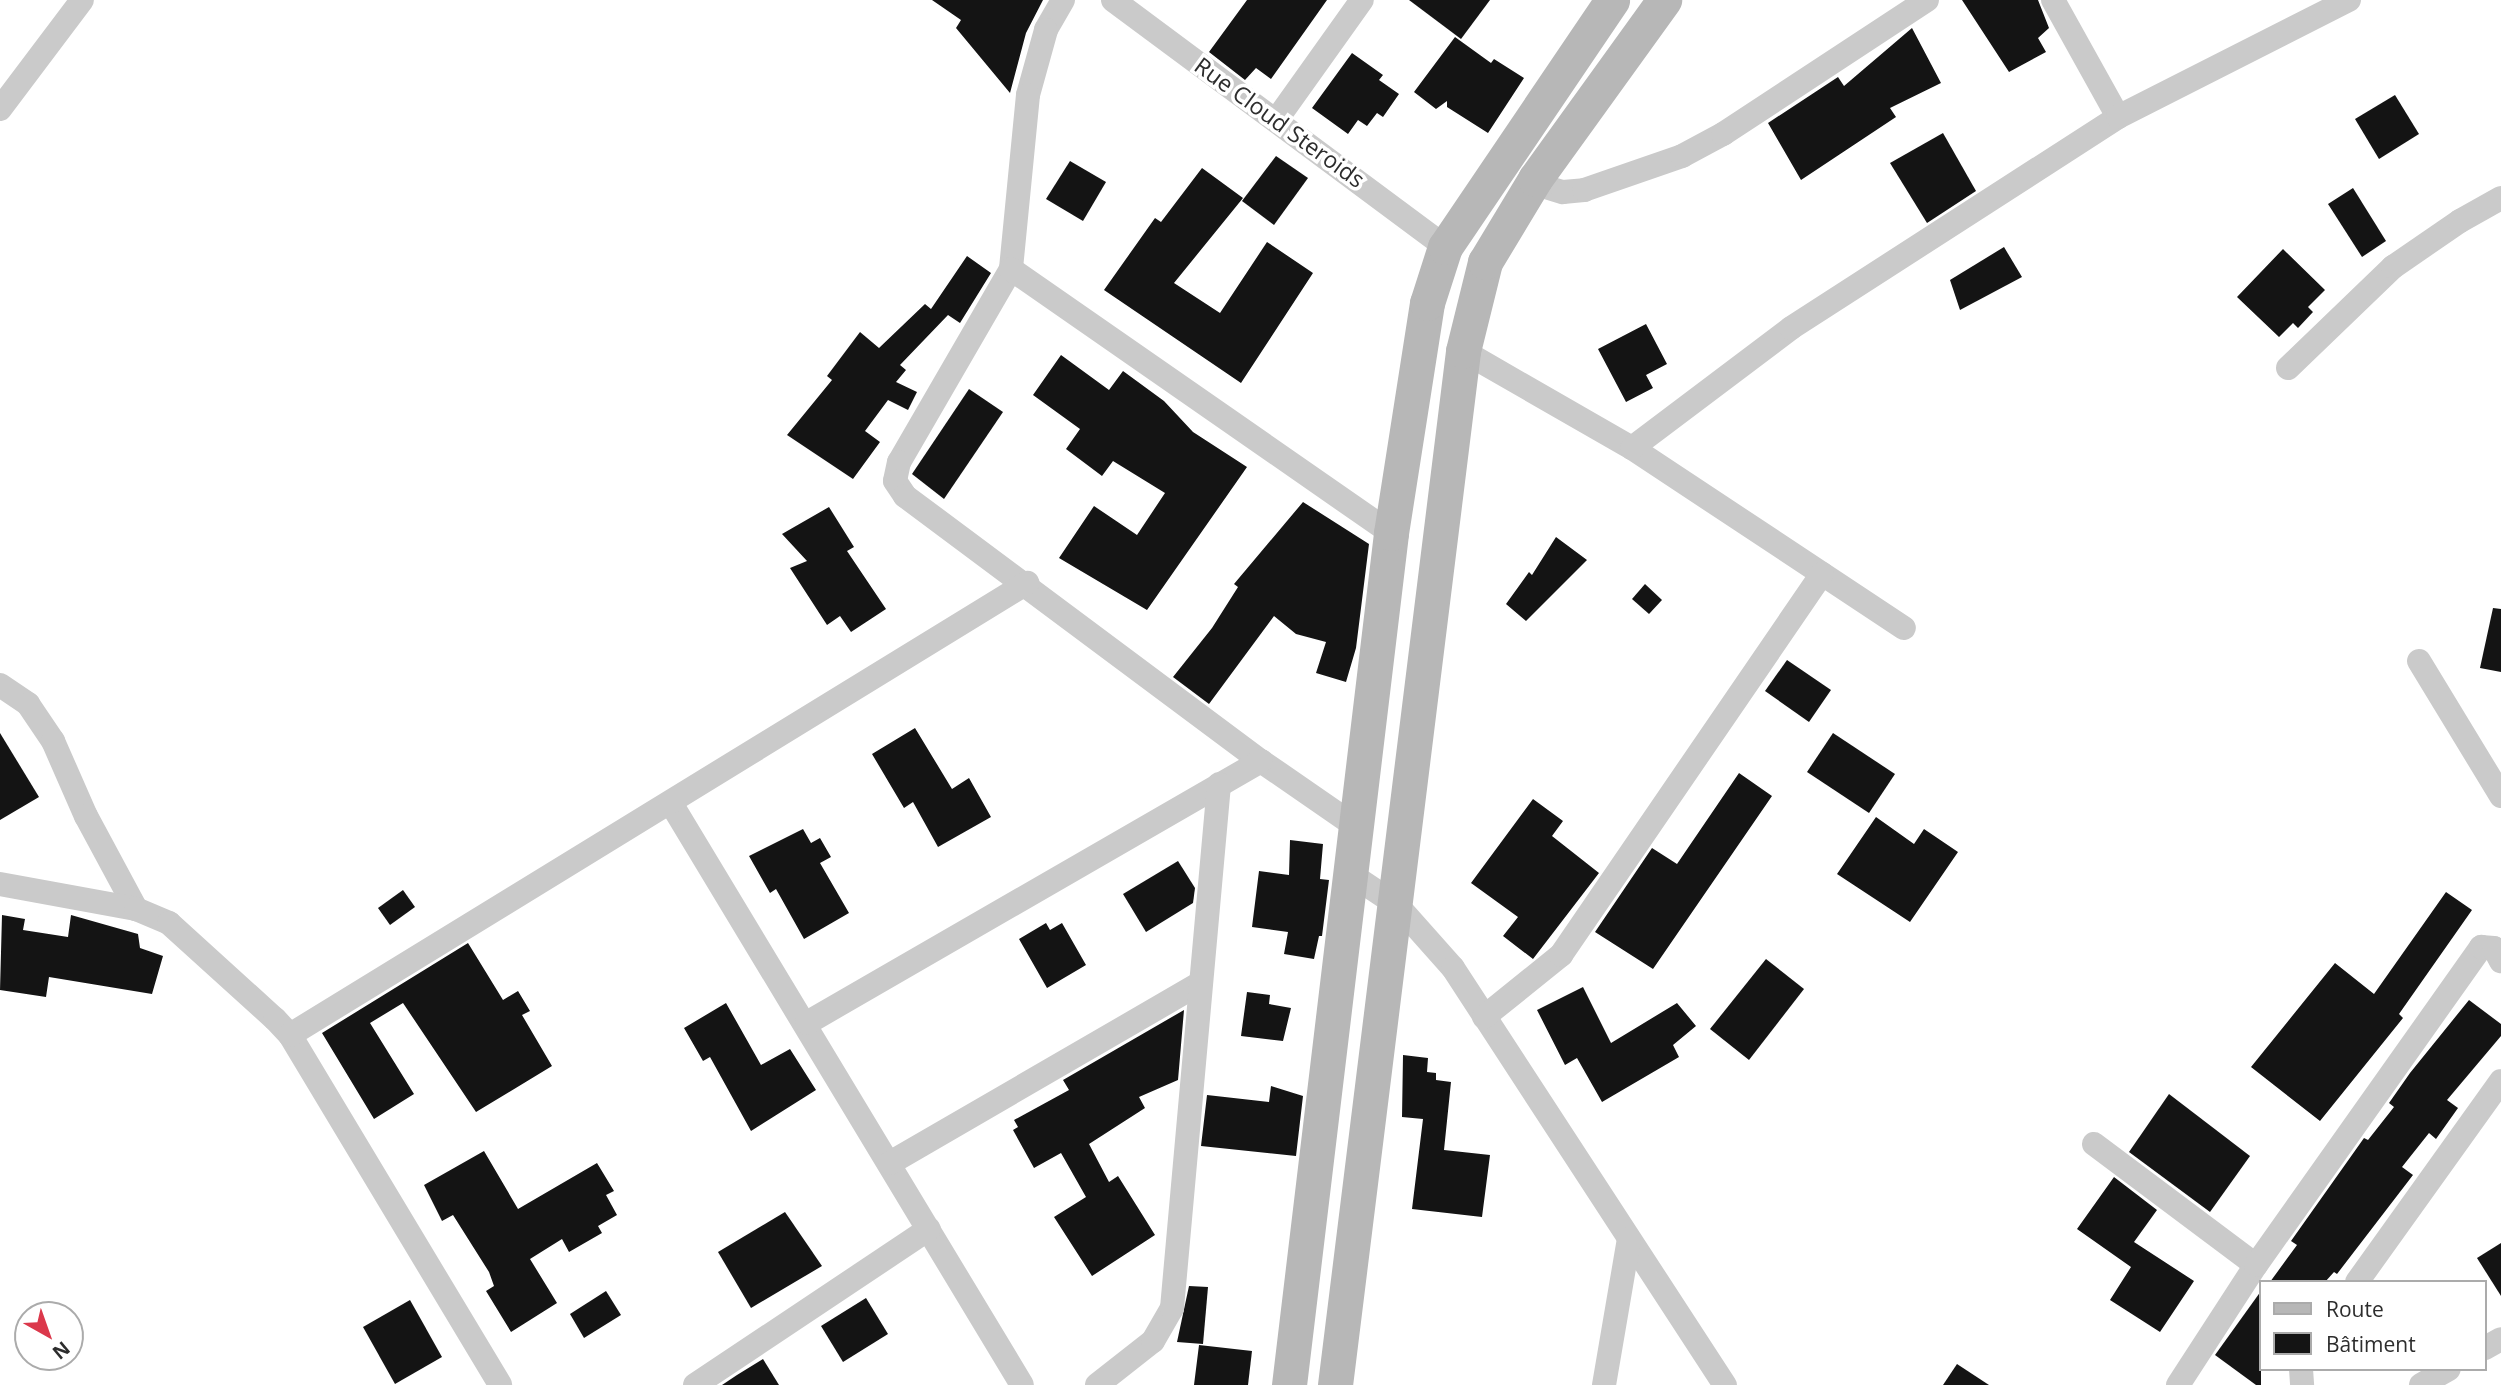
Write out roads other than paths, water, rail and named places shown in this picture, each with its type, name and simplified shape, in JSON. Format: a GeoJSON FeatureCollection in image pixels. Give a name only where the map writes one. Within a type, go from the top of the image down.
{"type":"FeatureCollection","features":[{"type":"Feature","properties":{"kind":"main road"},"geometry":{"type":"LineString","coordinates":[[1289,1385],[1358,828],[1391,533],[1427,303],[1445,247],[1612,0]]}},
{"type":"Feature","properties":{"kind":"main road"},"geometry":{"type":"LineString","coordinates":[[1335,1385],[1397,905],[1462,351],[1485,262],[1535,179],[1664,0]]}},
{"type":"Feature","properties":{"kind":"street"},"geometry":{"type":"LineString","coordinates":[[0,109],[82,0]]}},
{"type":"Feature","properties":{"kind":"street"},"geometry":{"type":"LineString","coordinates":[[1063,0],[1046,30],[1028,95],[1011,269],[899,462],[895,481],[905,496],[1027,583],[1261,761],[1358,828]]}},
{"type":"Feature","properties":{"kind":"street","name":"Rue Cloud Steroids"},"geometry":{"type":"LineString","coordinates":[[1112,0],[1276,119],[1445,247]]}},
{"type":"Feature","properties":{"kind":"street"},"geometry":{"type":"LineString","coordinates":[[1276,119],[1362,0]]}},
{"type":"Feature","properties":{"kind":"street"},"geometry":{"type":"LineString","coordinates":[[1535,179],[1536,184],[1563,191],[1584,190],[1682,156],[1723,134],[1927,0]]}},
{"type":"Feature","properties":{"kind":"street"},"geometry":{"type":"LineString","coordinates":[[2053,0],[2118,117]]}},
{"type":"Feature","properties":{"kind":"street"},"geometry":{"type":"LineString","coordinates":[[1633,449],[1790,328],[2118,117],[2349,0]]}},
{"type":"Feature","properties":{"kind":"street"},"geometry":{"type":"LineString","coordinates":[[2288,368],[2393,267],[2460,220],[2501,198]]}},
{"type":"Feature","properties":{"kind":"street"},"geometry":{"type":"LineString","coordinates":[[1011,269],[1391,533]]}},
{"type":"Feature","properties":{"kind":"street"},"geometry":{"type":"LineString","coordinates":[[1462,351],[1633,449],[1904,628]]}},
{"type":"Feature","properties":{"kind":"street"},"geometry":{"type":"LineString","coordinates":[[1484,1017],[1561,955],[1822,574]]}},
{"type":"Feature","properties":{"kind":"street"},"geometry":{"type":"LineString","coordinates":[[290,1035],[672,805],[1027,583]]}},
{"type":"Feature","properties":{"kind":"street"},"geometry":{"type":"LineString","coordinates":[[2419,661],[2501,796]]}},
{"type":"Feature","properties":{"kind":"street"},"geometry":{"type":"LineString","coordinates":[[0,685],[28,704],[53,741],[86,816],[135,909]]}},
{"type":"Feature","properties":{"kind":"street"},"geometry":{"type":"LineString","coordinates":[[807,1023],[1261,761]]}},
{"type":"Feature","properties":{"kind":"street"},"geometry":{"type":"LineString","coordinates":[[1097,1385],[1153,1341],[1172,1307],[1219,784]]}},
{"type":"Feature","properties":{"kind":"street"},"geometry":{"type":"LineString","coordinates":[[672,805],[807,1023],[1022,1385]]}},
{"type":"Feature","properties":{"kind":"street"},"geometry":{"type":"LineString","coordinates":[[1352,875],[1397,905],[1453,968],[1725,1385]]}},
{"type":"Feature","properties":{"kind":"street"},"geometry":{"type":"LineString","coordinates":[[0,884],[135,909],[169,923],[290,1035],[499,1385]]}},
{"type":"Feature","properties":{"kind":"street"},"geometry":{"type":"LineString","coordinates":[[2178,1385],[2256,1265],[2481,947],[2494,948],[2501,961]]}},
{"type":"Feature","properties":{"kind":"street"},"geometry":{"type":"LineString","coordinates":[[890,1163],[1201,983]]}},
{"type":"Feature","properties":{"kind":"street"},"geometry":{"type":"LineString","coordinates":[[2358,1280],[2501,1081]]}},
{"type":"Feature","properties":{"kind":"street"},"geometry":{"type":"LineString","coordinates":[[2094,1144],[2256,1265]]}},
{"type":"Feature","properties":{"kind":"street"},"geometry":{"type":"LineString","coordinates":[[695,1385],[929,1229]]}},
{"type":"Feature","properties":{"kind":"street"},"geometry":{"type":"LineString","coordinates":[[1604,1385],[1629,1239]]}},
{"type":"Feature","properties":{"kind":"street"},"geometry":{"type":"LineString","coordinates":[[2421,1385],[2446,1371]]}}]}
